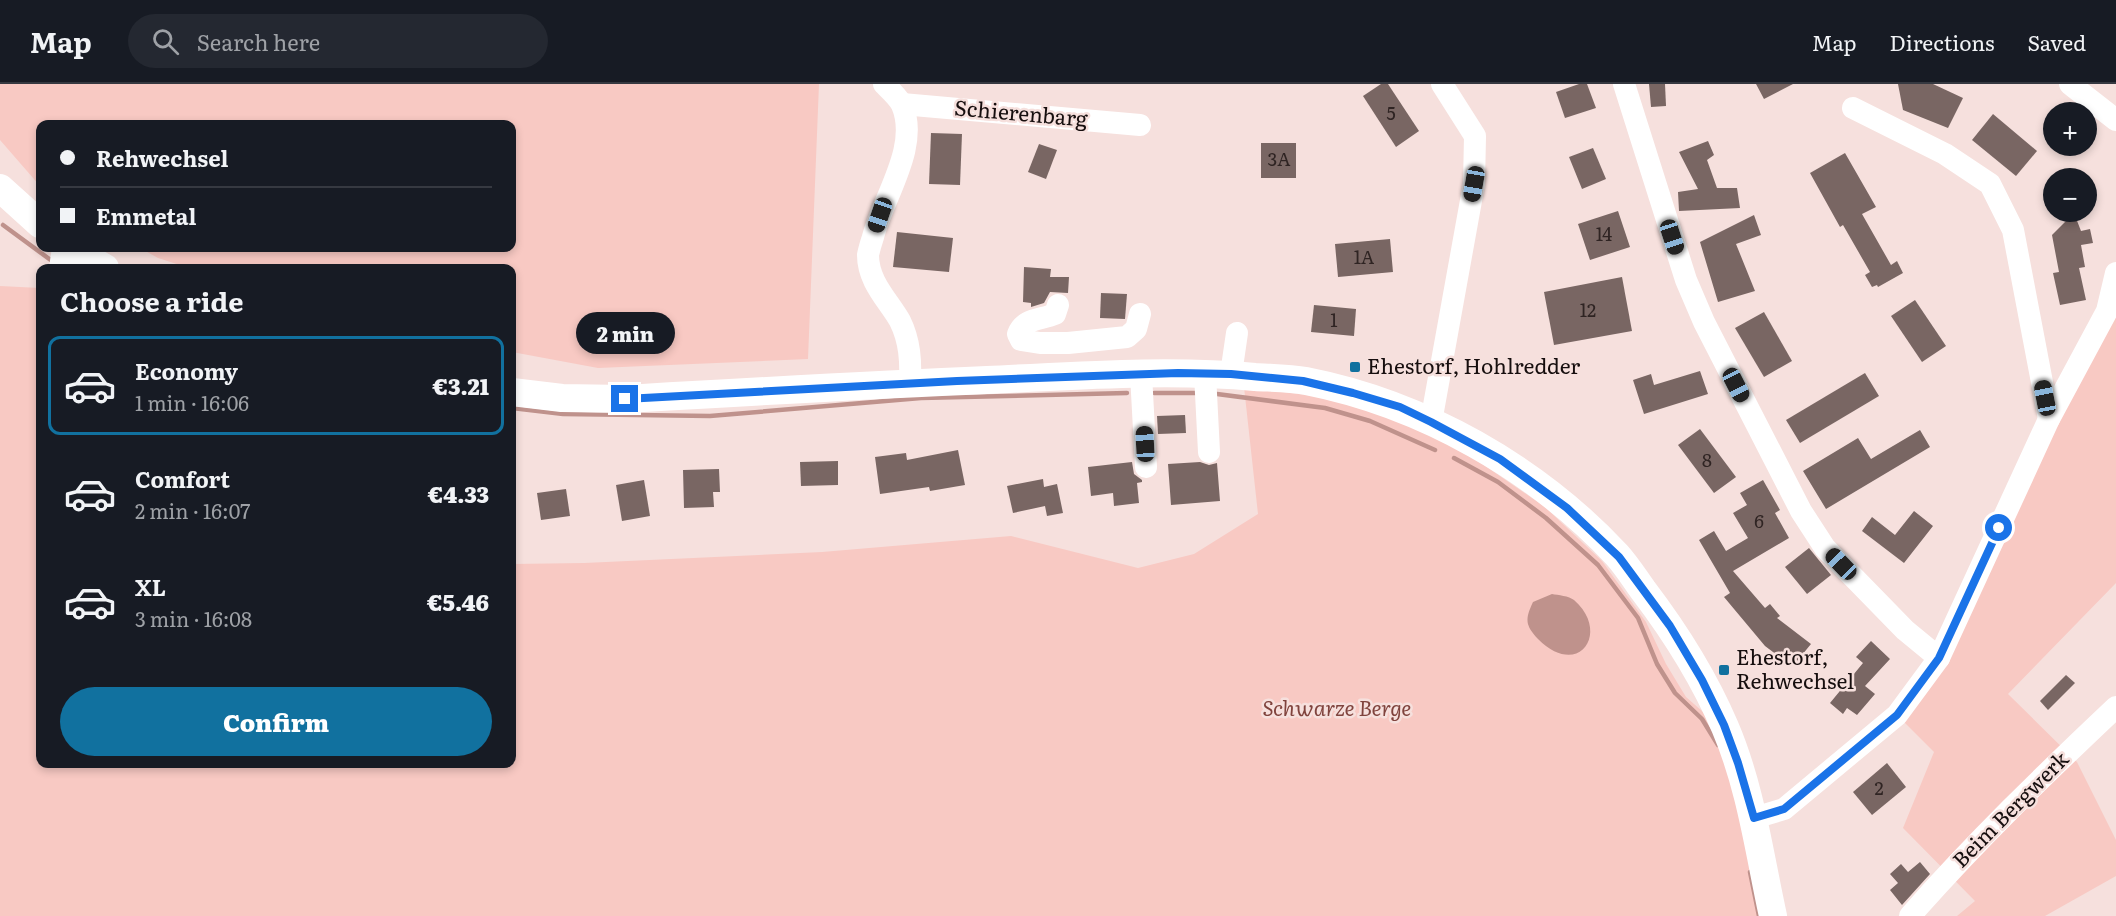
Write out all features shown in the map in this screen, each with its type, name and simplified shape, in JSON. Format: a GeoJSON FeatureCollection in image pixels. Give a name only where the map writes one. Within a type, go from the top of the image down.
{"type":"FeatureCollection","features":[{"type":"Feature","properties":{"kind":"main road"},"geometry":{"type":"LineString","coordinates":[[0,188],[36,220]]}},
{"type":"Feature","properties":{"kind":"main road"},"geometry":{"type":"LineString","coordinates":[[77,252],[98,264]]}},
{"type":"Feature","properties":{"kind":"main road"},"geometry":{"type":"LineString","coordinates":[[516,392],[562,398],[625,399],[1066,376],[1218,374],[1303,381],[1400,407],[1500,459],[1567,508],[1619,557],[1670,626],[1702,680],[1724,725],[1738,763],[1754,818],[1773,916]]}},
{"type":"Feature","properties":{"kind":"street"},"geometry":{"type":"LineString","coordinates":[[884,84],[902,104],[907,126],[902,163],[886,198],[868,255],[871,273],[900,322],[910,349],[910,384]]}},
{"type":"Feature","properties":{"kind":"street"},"geometry":{"type":"LineString","coordinates":[[1431,422],[1474,184],[1475,135],[1442,84]]}},
{"type":"Feature","properties":{"kind":"street"},"geometry":{"type":"LineString","coordinates":[[1624,84],[1686,280],[1704,322],[1801,511],[1825,548],[1905,630],[1939,658]]}},
{"type":"Feature","properties":{"kind":"street"},"geometry":{"type":"LineString","coordinates":[[2070,84],[2116,120]]}},
{"type":"Feature","properties":{"kind":"street","name":"Schierenbarg"},"geometry":{"type":"LineString","coordinates":[[902,104],[1140,125]]}},
{"type":"Feature","properties":{"kind":"street"},"geometry":{"type":"LineString","coordinates":[[1853,108],[1945,154],[1990,184],[2013,230],[2049,419]]}},
{"type":"Feature","properties":{"kind":"street"},"geometry":{"type":"LineString","coordinates":[[1754,818],[1784,809],[1897,715],[1939,658],[2049,419],[2107,311],[2116,273]]}},
{"type":"Feature","properties":{"kind":"street"},"geometry":{"type":"LineString","coordinates":[[1058,305],[1055,314],[1028,322],[1019,330],[1021,340],[1068,343],[1127,337],[1136,329],[1140,314]]}},
{"type":"Feature","properties":{"kind":"street"},"geometry":{"type":"LineString","coordinates":[[1209,452],[1218,374],[1237,333]]}},
{"type":"Feature","properties":{"kind":"street"},"geometry":{"type":"LineString","coordinates":[[1066,376],[1068,343]]}},
{"type":"Feature","properties":{"kind":"street"},"geometry":{"type":"LineString","coordinates":[[1142,374],[1146,467]]}},
{"type":"Feature","properties":{"kind":"street","name":"Beim Bergwerk"},"geometry":{"type":"LineString","coordinates":[[1910,916],[2033,785],[2116,707]]}},
{"type":"Feature","properties":{"kind":"green space"},"geometry":{"type":"Polygon","coordinates":[[[0,84],[819,84],[808,359],[598,368],[516,353],[516,264],[177,264],[147,252],[516,252],[516,120],[36,120],[36,181],[0,140],[0,84]]]}},
{"type":"Feature","properties":{"kind":"green space"},"geometry":{"type":"Polygon","coordinates":[[[2116,273],[2116,583],[2008,694],[2077,762],[2116,840],[2116,876],[2045,916],[1957,916],[1975,901],[1903,828],[1934,752],[1897,715],[1939,658],[2116,273]]]}},
{"type":"Feature","properties":{"kind":"green space","name":"Schwarze Berge"},"geometry":{"type":"Polygon","coordinates":[[[0,286],[36,288],[36,768],[516,768],[516,564],[822,552],[1011,536],[1138,568],[1194,554],[1258,514],[1244,387],[1322,397],[1387,415],[1468,454],[1545,507],[1602,561],[1646,622],[1666,664],[1686,697],[1710,718],[1721,740],[1764,916],[0,916],[0,286]]]}},
{"type":"Feature","properties":{"kind":"shaded area"},"geometry":{"type":"Polygon","coordinates":[[[1552,594],[1574,600],[1585,613],[1590,625],[1590,637],[1585,647],[1577,653],[1566,655],[1553,650],[1538,639],[1529,626],[1528,617],[1533,602],[1552,594]]]}},
{"type":"Feature","properties":{"kind":"building"},"geometry":{"type":"Polygon","coordinates":[[[1381,84],[1388,84],[1419,131],[1396,147],[1363,96],[1381,84]]]}},
{"type":"Feature","properties":{"kind":"building"},"geometry":{"type":"Polygon","coordinates":[[[1579,84],[1587,84],[1596,108],[1565,118],[1556,92],[1579,84]]]}},
{"type":"Feature","properties":{"kind":"building"},"geometry":{"type":"Polygon","coordinates":[[[1649,84],[1665,84],[1666,106],[1651,107],[1649,84]]]}},
{"type":"Feature","properties":{"kind":"building"},"geometry":{"type":"Polygon","coordinates":[[[1756,84],[1793,84],[1764,99],[1756,84]]]}},
{"type":"Feature","properties":{"kind":"building"},"geometry":{"type":"Polygon","coordinates":[[[1898,84],[1933,84],[1963,98],[1948,128],[1903,110],[1898,84]]]}},
{"type":"Feature","properties":{"kind":"building"},"geometry":{"type":"Polygon","coordinates":[[[1993,114],[2037,151],[2016,176],[1972,140],[1993,114]]]}},
{"type":"Feature","properties":{"kind":"building"},"geometry":{"type":"Polygon","coordinates":[[[931,133],[962,134],[960,185],[929,184],[931,133]]]}},
{"type":"Feature","properties":{"kind":"building"},"geometry":{"type":"Polygon","coordinates":[[[1708,141],[1714,155],[1707,160],[1717,188],[1737,188],[1740,208],[1679,211],[1678,192],[1698,189],[1679,152],[1708,141]]]}},
{"type":"Feature","properties":{"kind":"building"},"geometry":{"type":"Polygon","coordinates":[[[1261,143],[1296,143],[1296,178],[1261,178],[1261,143]]]}},
{"type":"Feature","properties":{"kind":"building"},"geometry":{"type":"Polygon","coordinates":[[[1039,144],[1057,150],[1046,179],[1028,172],[1039,144]]]}},
{"type":"Feature","properties":{"kind":"building"},"geometry":{"type":"Polygon","coordinates":[[[1593,148],[1606,179],[1582,189],[1569,157],[1593,148]]]}},
{"type":"Feature","properties":{"kind":"building"},"geometry":{"type":"Polygon","coordinates":[[[1845,153],[1876,207],[1862,214],[1891,265],[1897,261],[1903,273],[1878,287],[1877,285],[1872,287],[1865,275],[1870,272],[1843,225],[1840,227],[1810,173],[1845,153]]]}},
{"type":"Feature","properties":{"kind":"building"},"geometry":{"type":"Polygon","coordinates":[[[1618,211],[1630,247],[1590,260],[1578,224],[1618,211]]]}},
{"type":"Feature","properties":{"kind":"building"},"geometry":{"type":"Polygon","coordinates":[[[1754,215],[1761,235],[1736,244],[1755,291],[1718,302],[1700,242],[1754,215]]]}},
{"type":"Feature","properties":{"kind":"building"},"geometry":{"type":"Polygon","coordinates":[[[2065,222],[2078,222],[2081,231],[2090,229],[2093,243],[2081,245],[2085,267],[2079,268],[2086,300],[2060,305],[2053,273],[2059,272],[2052,235],[2065,222]]]}},
{"type":"Feature","properties":{"kind":"building"},"geometry":{"type":"Polygon","coordinates":[[[897,232],[953,238],[949,272],[893,267],[897,232]]]}},
{"type":"Feature","properties":{"kind":"building"},"geometry":{"type":"Polygon","coordinates":[[[1390,239],[1393,272],[1338,277],[1335,244],[1390,239]]]}},
{"type":"Feature","properties":{"kind":"building"},"geometry":{"type":"Polygon","coordinates":[[[1024,267],[1051,269],[1050,277],[1069,277],[1068,293],[1050,292],[1044,303],[1031,307],[1031,303],[1023,302],[1024,267]]]}},
{"type":"Feature","properties":{"kind":"building"},"geometry":{"type":"Polygon","coordinates":[[[1622,277],[1632,331],[1554,345],[1544,292],[1622,277]]]}},
{"type":"Feature","properties":{"kind":"building"},"geometry":{"type":"Polygon","coordinates":[[[1101,293],[1127,294],[1125,319],[1100,318],[1101,293]]]}},
{"type":"Feature","properties":{"kind":"building"},"geometry":{"type":"Polygon","coordinates":[[[1915,300],[1946,346],[1922,362],[1891,316],[1915,300]]]}},
{"type":"Feature","properties":{"kind":"building"},"geometry":{"type":"Polygon","coordinates":[[[1314,305],[1356,309],[1354,336],[1311,332],[1314,305]]]}},
{"type":"Feature","properties":{"kind":"building"},"geometry":{"type":"Polygon","coordinates":[[[1764,312],[1792,361],[1764,377],[1735,328],[1764,312]]]}},
{"type":"Feature","properties":{"kind":"building"},"geometry":{"type":"Polygon","coordinates":[[[1700,371],[1708,394],[1644,414],[1633,380],[1651,374],[1654,385],[1700,371]]]}},
{"type":"Feature","properties":{"kind":"building"},"geometry":{"type":"Polygon","coordinates":[[[1865,373],[1879,396],[1800,443],[1786,420],[1865,373]]]}},
{"type":"Feature","properties":{"kind":"building"},"geometry":{"type":"Polygon","coordinates":[[[1185,415],[1186,433],[1158,434],[1157,416],[1185,415]]]}},
{"type":"Feature","properties":{"kind":"building"},"geometry":{"type":"Polygon","coordinates":[[[1700,429],[1736,477],[1714,493],[1678,445],[1700,429]]]}},
{"type":"Feature","properties":{"kind":"building"},"geometry":{"type":"Polygon","coordinates":[[[1920,430],[1930,447],[1826,509],[1803,471],[1858,438],[1871,459],[1920,430]]]}},
{"type":"Feature","properties":{"kind":"building"},"geometry":{"type":"Polygon","coordinates":[[[958,450],[965,485],[930,491],[929,487],[880,494],[875,457],[906,453],[907,460],[958,450]]]}},
{"type":"Feature","properties":{"kind":"building"},"geometry":{"type":"Polygon","coordinates":[[[838,461],[838,485],[801,486],[800,462],[838,461]]]}},
{"type":"Feature","properties":{"kind":"building"},"geometry":{"type":"Polygon","coordinates":[[[1132,462],[1134,474],[1142,480],[1137,483],[1139,503],[1114,506],[1113,493],[1091,496],[1088,467],[1132,462]]]}},
{"type":"Feature","properties":{"kind":"building"},"geometry":{"type":"Polygon","coordinates":[[[1200,462],[1209,465],[1217,463],[1220,501],[1171,505],[1168,464],[1200,462]]]}},
{"type":"Feature","properties":{"kind":"building"},"geometry":{"type":"Polygon","coordinates":[[[719,469],[720,492],[713,492],[714,507],[684,508],[683,470],[719,469]]]}},
{"type":"Feature","properties":{"kind":"building"},"geometry":{"type":"Polygon","coordinates":[[[1043,479],[1044,487],[1057,484],[1063,513],[1047,516],[1045,506],[1013,513],[1007,486],[1043,479]]]}},
{"type":"Feature","properties":{"kind":"building"},"geometry":{"type":"Polygon","coordinates":[[[644,480],[650,516],[622,521],[616,485],[644,480]]]}},
{"type":"Feature","properties":{"kind":"building"},"geometry":{"type":"Polygon","coordinates":[[[1763,480],[1780,510],[1775,513],[1789,538],[1733,571],[1765,608],[1770,604],[1780,616],[1777,618],[1811,644],[1797,661],[1786,652],[1781,658],[1765,646],[1724,597],[1730,593],[1699,540],[1714,531],[1726,551],[1748,538],[1733,513],[1747,505],[1740,493],[1763,480]]]}},
{"type":"Feature","properties":{"kind":"building"},"geometry":{"type":"Polygon","coordinates":[[[566,489],[570,516],[541,520],[537,493],[566,489]]]}},
{"type":"Feature","properties":{"kind":"building"},"geometry":{"type":"Polygon","coordinates":[[[1914,511],[1933,526],[1904,563],[1862,531],[1872,517],[1895,535],[1914,511]]]}},
{"type":"Feature","properties":{"kind":"building"},"geometry":{"type":"Polygon","coordinates":[[[1809,548],[1831,575],[1807,594],[1785,567],[1809,548]]]}},
{"type":"Feature","properties":{"kind":"building"},"geometry":{"type":"Polygon","coordinates":[[[1871,641],[1890,659],[1865,686],[1875,694],[1857,715],[1847,708],[1843,714],[1830,703],[1863,663],[1856,657],[1871,641]]]}},
{"type":"Feature","properties":{"kind":"building"},"geometry":{"type":"Polygon","coordinates":[[[2066,675],[2075,683],[2048,710],[2040,701],[2066,675]]]}},
{"type":"Feature","properties":{"kind":"building"},"geometry":{"type":"Polygon","coordinates":[[[1887,763],[1906,787],[1872,815],[1853,792],[1887,763]]]}},
{"type":"Feature","properties":{"kind":"building"},"geometry":{"type":"Polygon","coordinates":[[[1920,862],[1930,874],[1902,905],[1890,890],[1898,883],[1890,874],[1901,864],[1908,872],[1920,862]]]}},
{"type":"Feature","properties":{"kind":"waterway"},"geometry":{"type":"LineString","coordinates":[[3,225],[36,249]]}},
{"type":"Feature","properties":{"kind":"waterway"},"geometry":{"type":"LineString","coordinates":[[40,252],[52,261]]}},
{"type":"Feature","properties":{"kind":"waterway"},"geometry":{"type":"LineString","coordinates":[[516,408],[563,414],[710,416],[921,398],[1127,393]]}},
{"type":"Feature","properties":{"kind":"waterway"},"geometry":{"type":"LineString","coordinates":[[1154,393],[1197,393]]}},
{"type":"Feature","properties":{"kind":"waterway"},"geometry":{"type":"LineString","coordinates":[[1217,394],[1325,408],[1370,421],[1435,450]]}},
{"type":"Feature","properties":{"kind":"waterway"},"geometry":{"type":"LineString","coordinates":[[1454,458],[1498,482],[1546,518],[1598,565],[1638,618],[1657,664],[1675,693],[1702,719],[1718,745]]}},
{"type":"Feature","properties":{"kind":"waterway"},"geometry":{"type":"LineString","coordinates":[[1750,872],[1759,916]]}},
{"type":"Feature","properties":{"kind":"place","name":"Ehestorf, Hohlredder"},"geometry":{"type":"Point","coordinates":[1355,367]}},
{"type":"Feature","properties":{"kind":"place","name":"Ehestorf, Rehwechsel"},"geometry":{"type":"Point","coordinates":[1724,670]}},
{"type":"Feature","properties":{"kind":"route"},"geometry":{"type":"LineString","coordinates":[[625,399],[957,381],[1178,373],[1231,374],[1303,381],[1400,407],[1500,459],[1567,508],[1619,557],[1670,626],[1702,680],[1724,725],[1754,818],[1784,809],[1897,715],[1939,658],[1999,528]]}}]}
